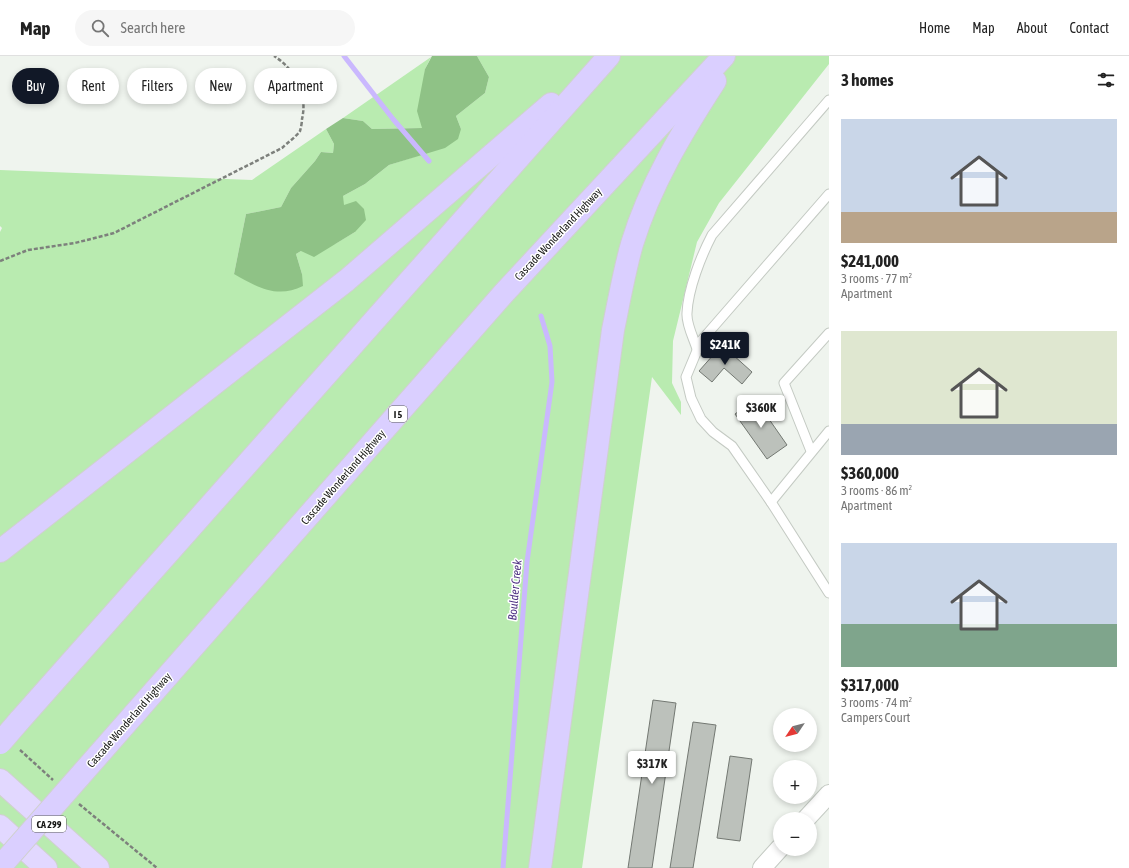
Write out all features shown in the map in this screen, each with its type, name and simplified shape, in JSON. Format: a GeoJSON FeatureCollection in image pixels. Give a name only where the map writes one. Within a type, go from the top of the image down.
{"type":"FeatureCollection","features":[{"type":"Feature","properties":{"kind":"highway"},"geometry":{"type":"LineString","coordinates":[[0,551],[369,262],[608,56]]}},
{"type":"Feature","properties":{"kind":"highway"},"geometry":{"type":"LineString","coordinates":[[0,742],[608,56]]}},
{"type":"Feature","properties":{"kind":"highway","name":"Cascade Wonderland Highway"},"geometry":{"type":"LineString","coordinates":[[0,867],[504,293],[724,56]]}},
{"type":"Feature","properties":{"kind":"highway"},"geometry":{"type":"LineString","coordinates":[[540,868],[613,330],[624,273],[632,242],[656,183],[688,122],[731,56]]}},
{"type":"Feature","properties":{"kind":"highway","name":"CA 299"},"geometry":{"type":"LineString","coordinates":[[0,780],[98,868]]}},
{"type":"Feature","properties":{"kind":"highway"},"geometry":{"type":"LineString","coordinates":[[0,826],[46,868]]}},
{"type":"Feature","properties":{"kind":"street"},"geometry":{"type":"LineString","coordinates":[[812,812],[829,794]]}},
{"type":"Feature","properties":{"kind":"street"},"geometry":{"type":"LineString","coordinates":[[762,868],[773,856]]}},
{"type":"Feature","properties":{"kind":"lane"},"geometry":{"type":"LineString","coordinates":[[697,349],[686,314],[695,276],[706,246],[712,236],[829,100]]}},
{"type":"Feature","properties":{"kind":"lane"},"geometry":{"type":"LineString","coordinates":[[829,194],[720,317],[697,349],[686,377],[695,409],[713,432],[732,446],[771,502],[829,593]]}},
{"type":"Feature","properties":{"kind":"lane"},"geometry":{"type":"LineString","coordinates":[[812,451],[784,383],[829,333]]}},
{"type":"Feature","properties":{"kind":"lane"},"geometry":{"type":"LineString","coordinates":[[771,502],[829,431]]}},
{"type":"Feature","properties":{"kind":"path"},"geometry":{"type":"LineString","coordinates":[[0,262],[28,250],[75,243],[114,233],[282,148],[300,131],[305,109],[302,91],[293,74],[280,60],[274,56]]}},
{"type":"Feature","properties":{"kind":"green space"},"geometry":{"type":"Polygon","coordinates":[[[432,56],[477,56],[489,77],[485,93],[456,116],[461,129],[458,139],[445,148],[389,165],[365,184],[343,196],[344,205],[356,201],[364,209],[366,220],[355,232],[314,257],[301,251],[296,254],[302,274],[303,286],[294,290],[267,290],[234,274],[246,214],[281,207],[291,188],[321,152],[333,153],[334,144],[326,129],[343,118],[363,121],[372,129],[422,128],[417,111],[425,69],[432,56]]]}},
{"type":"Feature","properties":{"kind":"green space"},"geometry":{"type":"Polygon","coordinates":[[[477,56],[829,56],[829,64],[719,203],[697,242],[673,341],[672,383],[681,402],[681,415],[652,377],[582,868],[0,868],[0,232],[2,228],[0,226],[0,170],[252,180],[326,129],[334,144],[333,153],[321,152],[291,188],[281,207],[246,214],[234,274],[302,274],[296,254],[301,251],[335,244],[355,232],[343,205],[343,196],[365,184],[389,165],[414,157],[461,129],[456,116],[485,93],[489,77],[477,56]]]}},
{"type":"Feature","properties":{"kind":"green space"},"geometry":{"type":"Polygon","coordinates":[[[431,57],[425,69],[422,128],[372,129],[363,121],[343,118],[431,57]]]}},
{"type":"Feature","properties":{"kind":"building"},"geometry":{"type":"Polygon","coordinates":[[[722,345],[752,372],[742,384],[724,368],[712,382],[699,371],[722,345]]]}},
{"type":"Feature","properties":{"kind":"building"},"geometry":{"type":"Polygon","coordinates":[[[755,399],[787,445],[767,459],[735,414],[755,399]]]}},
{"type":"Feature","properties":{"kind":"building"},"geometry":{"type":"Polygon","coordinates":[[[653,700],[676,703],[652,868],[628,868],[653,700]]]}},
{"type":"Feature","properties":{"kind":"building"},"geometry":{"type":"Polygon","coordinates":[[[693,722],[716,725],[693,868],[670,868],[693,722]]]}},
{"type":"Feature","properties":{"kind":"building"},"geometry":{"type":"Polygon","coordinates":[[[730,756],[752,759],[740,841],[717,838],[730,756]]]}},
{"type":"Feature","properties":{"kind":"waterway","name":"Boulder Creek"},"geometry":{"type":"LineString","coordinates":[[344,56],[393,119],[429,161]]}},
{"type":"Feature","properties":{"kind":"waterway","name":"Boulder Creek"},"geometry":{"type":"LineString","coordinates":[[503,868],[527,562],[552,382],[550,346],[541,316]]}}]}
